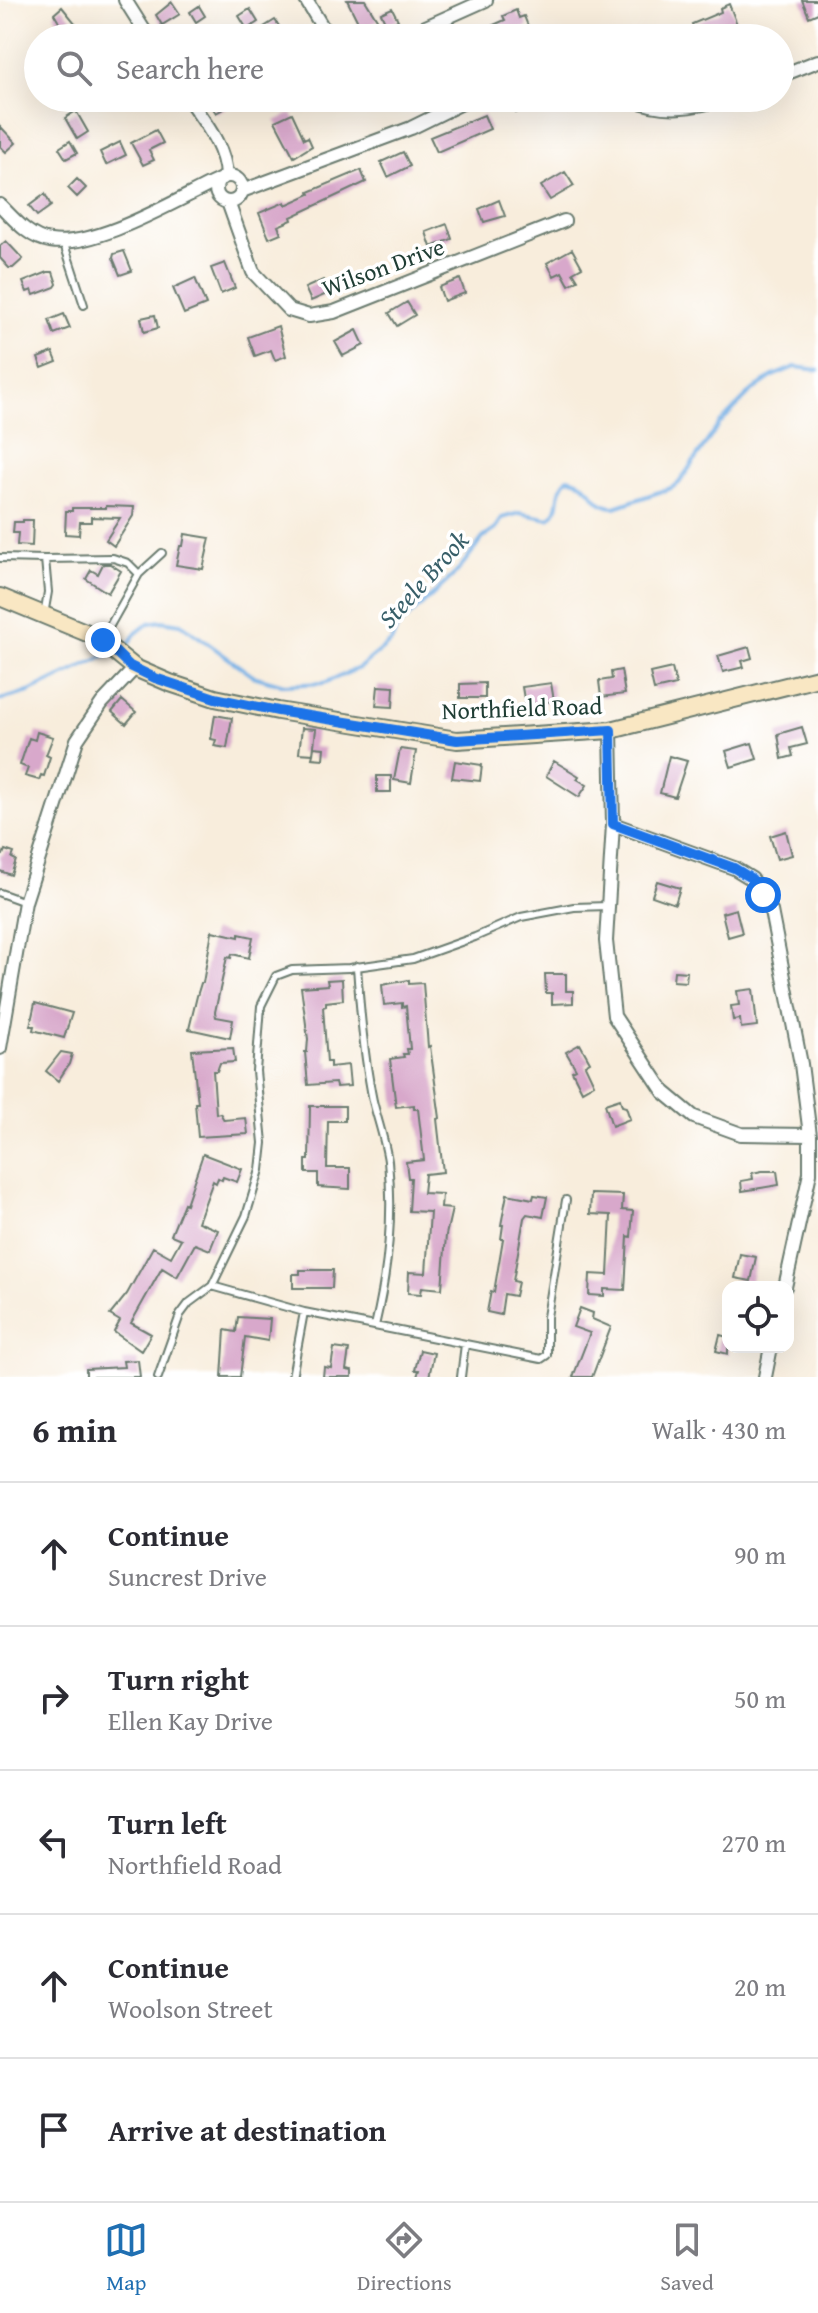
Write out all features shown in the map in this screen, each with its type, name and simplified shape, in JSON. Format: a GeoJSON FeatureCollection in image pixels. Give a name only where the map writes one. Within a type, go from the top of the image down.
{"type":"FeatureCollection","features":[{"type":"Feature","properties":{"kind":"street"},"geometry":{"type":"LineString","coordinates":[[125,0],[140,24]]}},
{"type":"Feature","properties":{"kind":"street"},"geometry":{"type":"LineString","coordinates":[[306,0],[321,24]]}},
{"type":"Feature","properties":{"kind":"street"},"geometry":{"type":"LineString","coordinates":[[432,24],[486,0]]}},
{"type":"Feature","properties":{"kind":"street"},"geometry":{"type":"LineString","coordinates":[[794,70],[818,61]]}},
{"type":"Feature","properties":{"kind":"street"},"geometry":{"type":"LineString","coordinates":[[197,112],[220,147],[226,163],[216,194],[228,202],[237,199],[242,191],[411,128],[444,112]]}},
{"type":"Feature","properties":{"kind":"street"},"geometry":{"type":"LineString","coordinates":[[0,205],[29,233],[48,241],[63,241],[102,235],[223,178],[238,179],[242,191]]}},
{"type":"Feature","properties":{"kind":"street","name":"Wilson Drive"},"geometry":{"type":"LineString","coordinates":[[228,202],[253,272],[289,310],[309,316],[334,312],[564,221]]}},
{"type":"Feature","properties":{"kind":"street"},"geometry":{"type":"LineString","coordinates":[[0,597],[107,643],[130,665],[77,740],[25,902],[0,1048]]}},
{"type":"Feature","properties":{"kind":"street","name":"Northfield Road"},"geometry":{"type":"LineString","coordinates":[[130,665],[181,687],[247,705],[457,740],[611,730],[818,678]]}},
{"type":"Feature","properties":{"kind":"street"},"geometry":{"type":"LineString","coordinates":[[611,730],[613,824],[606,941],[614,1016],[664,1092],[694,1117],[741,1134],[810,1135]]}},
{"type":"Feature","properties":{"kind":"street"},"geometry":{"type":"LineString","coordinates":[[613,824],[734,868],[752,879],[771,911],[801,1064],[810,1135],[810,1173],[786,1281]]}},
{"type":"Feature","properties":{"kind":"street"},"geometry":{"type":"LineString","coordinates":[[765,1377],[770,1353]]}},
{"type":"Feature","properties":{"kind":"lane"},"geometry":{"type":"LineString","coordinates":[[63,241],[84,305]]}},
{"type":"Feature","properties":{"kind":"lane"},"geometry":{"type":"LineString","coordinates":[[107,643],[139,574],[162,553]]}},
{"type":"Feature","properties":{"kind":"lane"},"geometry":{"type":"LineString","coordinates":[[0,558],[113,558],[128,563],[139,574]]}},
{"type":"Feature","properties":{"kind":"lane"},"geometry":{"type":"LineString","coordinates":[[43,616],[48,592],[45,559]]}},
{"type":"Feature","properties":{"kind":"lane"},"geometry":{"type":"LineString","coordinates":[[0,893],[25,902]]}},
{"type":"Feature","properties":{"kind":"lane"},"geometry":{"type":"LineString","coordinates":[[158,1377],[180,1315],[189,1303],[212,1286],[246,1216],[260,1170],[263,1143],[256,1071],[261,1006],[276,976],[292,970],[413,959],[521,917],[574,907],[608,906]]}},
{"type":"Feature","properties":{"kind":"lane"},"geometry":{"type":"LineString","coordinates":[[357,966],[360,1018],[373,1101],[388,1159],[391,1215],[387,1276],[375,1326]]}},
{"type":"Feature","properties":{"kind":"lane"},"geometry":{"type":"LineString","coordinates":[[212,1286],[304,1312],[541,1359],[547,1355],[547,1317],[566,1200]]}},
{"type":"Feature","properties":{"kind":"lane"},"geometry":{"type":"LineString","coordinates":[[292,1377],[304,1312]]}},
{"type":"Feature","properties":{"kind":"lane"},"geometry":{"type":"LineString","coordinates":[[461,1377],[465,1344]]}},
{"type":"Feature","properties":{"kind":"building"},"geometry":{"type":"Polygon","coordinates":[[[347,0],[365,0],[378,21],[359,24],[347,0]]]}},
{"type":"Feature","properties":{"kind":"building"},"geometry":{"type":"Polygon","coordinates":[[[802,0],[818,0],[818,13],[809,17],[802,0]]]}},
{"type":"Feature","properties":{"kind":"building"},"geometry":{"type":"Polygon","coordinates":[[[172,2],[180,14],[164,24],[156,15],[172,2]]]}},
{"type":"Feature","properties":{"kind":"building"},"geometry":{"type":"Polygon","coordinates":[[[729,4],[737,24],[692,24],[721,12],[720,8],[729,4]]]}},
{"type":"Feature","properties":{"kind":"building"},"geometry":{"type":"Polygon","coordinates":[[[199,6],[205,16],[196,22],[190,12],[199,6]]]}},
{"type":"Feature","properties":{"kind":"building"},"geometry":{"type":"Polygon","coordinates":[[[62,7],[76,24],[60,24],[54,14],[62,7]]]}},
{"type":"Feature","properties":{"kind":"building"},"geometry":{"type":"Polygon","coordinates":[[[392,8],[398,20],[386,24],[381,13],[392,8]]]}},
{"type":"Feature","properties":{"kind":"building"},"geometry":{"type":"Polygon","coordinates":[[[250,9],[258,22],[244,24],[239,16],[250,9]]]}},
{"type":"Feature","properties":{"kind":"building"},"geometry":{"type":"Polygon","coordinates":[[[516,10],[519,18],[524,16],[527,24],[496,24],[505,20],[503,16],[516,10]]]}},
{"type":"Feature","properties":{"kind":"building"},"geometry":{"type":"Polygon","coordinates":[[[77,112],[88,132],[77,139],[65,118],[77,112]]]}},
{"type":"Feature","properties":{"kind":"building"},"geometry":{"type":"Polygon","coordinates":[[[292,113],[304,139],[308,137],[312,146],[294,157],[275,121],[292,113]]]}},
{"type":"Feature","properties":{"kind":"building"},"geometry":{"type":"Polygon","coordinates":[[[484,115],[490,129],[437,152],[430,137],[484,115]]]}},
{"type":"Feature","properties":{"kind":"building"},"geometry":{"type":"Polygon","coordinates":[[[0,126],[16,143],[6,152],[0,146],[0,126]]]}},
{"type":"Feature","properties":{"kind":"building"},"geometry":{"type":"Polygon","coordinates":[[[156,130],[163,143],[149,150],[154,160],[143,165],[131,143],[156,130]]]}},
{"type":"Feature","properties":{"kind":"building"},"geometry":{"type":"Polygon","coordinates":[[[70,141],[77,153],[66,159],[59,148],[70,141]]]}},
{"type":"Feature","properties":{"kind":"building"},"geometry":{"type":"Polygon","coordinates":[[[120,142],[126,155],[106,165],[100,152],[120,142]]]}},
{"type":"Feature","properties":{"kind":"building"},"geometry":{"type":"Polygon","coordinates":[[[403,152],[410,166],[388,177],[381,162],[403,152]]]}},
{"type":"Feature","properties":{"kind":"building"},"geometry":{"type":"Polygon","coordinates":[[[361,170],[366,182],[291,217],[292,220],[278,226],[281,233],[269,238],[259,213],[285,202],[286,205],[361,170]]]}},
{"type":"Feature","properties":{"kind":"building"},"geometry":{"type":"Polygon","coordinates":[[[565,172],[574,186],[550,200],[541,186],[565,172]]]}},
{"type":"Feature","properties":{"kind":"building"},"geometry":{"type":"Polygon","coordinates":[[[77,179],[86,188],[77,197],[68,188],[77,179]]]}},
{"type":"Feature","properties":{"kind":"building"},"geometry":{"type":"Polygon","coordinates":[[[45,194],[51,206],[37,216],[29,206],[45,194]]]}},
{"type":"Feature","properties":{"kind":"building"},"geometry":{"type":"Polygon","coordinates":[[[499,200],[505,216],[484,222],[479,209],[499,200]]]}},
{"type":"Feature","properties":{"kind":"building"},"geometry":{"type":"Polygon","coordinates":[[[447,224],[452,239],[431,247],[426,232],[447,224]]]}},
{"type":"Feature","properties":{"kind":"building"},"geometry":{"type":"Polygon","coordinates":[[[6,241],[23,259],[13,268],[9,268],[0,258],[0,246],[6,241]]]}},
{"type":"Feature","properties":{"kind":"building"},"geometry":{"type":"Polygon","coordinates":[[[572,249],[582,267],[573,272],[578,280],[569,285],[562,272],[554,276],[547,263],[572,249]]]}},
{"type":"Feature","properties":{"kind":"building"},"geometry":{"type":"Polygon","coordinates":[[[124,251],[132,271],[120,275],[113,258],[114,254],[124,251]]]}},
{"type":"Feature","properties":{"kind":"building"},"geometry":{"type":"Polygon","coordinates":[[[225,263],[235,288],[221,294],[211,268],[225,263]]]}},
{"type":"Feature","properties":{"kind":"building"},"geometry":{"type":"Polygon","coordinates":[[[53,272],[55,287],[34,295],[32,290],[27,292],[23,282],[53,272]]]}},
{"type":"Feature","properties":{"kind":"building"},"geometry":{"type":"Polygon","coordinates":[[[195,278],[206,305],[184,314],[173,288],[195,278]]]}},
{"type":"Feature","properties":{"kind":"building"},"geometry":{"type":"Polygon","coordinates":[[[460,279],[465,293],[444,301],[439,287],[460,279]]]}},
{"type":"Feature","properties":{"kind":"building"},"geometry":{"type":"Polygon","coordinates":[[[323,280],[329,293],[311,301],[305,288],[323,280]]]}},
{"type":"Feature","properties":{"kind":"building"},"geometry":{"type":"Polygon","coordinates":[[[407,302],[415,315],[397,326],[389,313],[407,302]]]}},
{"type":"Feature","properties":{"kind":"building"},"geometry":{"type":"Polygon","coordinates":[[[64,314],[70,328],[54,334],[49,320],[64,314]]]}},
{"type":"Feature","properties":{"kind":"building"},"geometry":{"type":"Polygon","coordinates":[[[155,315],[158,328],[144,332],[141,318],[155,315]]]}},
{"type":"Feature","properties":{"kind":"building"},"geometry":{"type":"Polygon","coordinates":[[[278,326],[286,356],[275,360],[271,350],[255,356],[248,337],[278,326]]]}},
{"type":"Feature","properties":{"kind":"building"},"geometry":{"type":"Polygon","coordinates":[[[357,330],[364,345],[343,356],[335,342],[357,330]]]}},
{"type":"Feature","properties":{"kind":"building"},"geometry":{"type":"Polygon","coordinates":[[[53,352],[57,362],[42,368],[38,358],[53,352]]]}},
{"type":"Feature","properties":{"kind":"building"},"geometry":{"type":"Polygon","coordinates":[[[106,506],[134,507],[133,516],[114,546],[106,540],[120,518],[91,517],[91,522],[80,522],[79,535],[65,534],[66,511],[106,506]]]}},
{"type":"Feature","properties":{"kind":"building"},"geometry":{"type":"Polygon","coordinates":[[[33,520],[32,546],[17,545],[18,533],[13,533],[14,522],[33,520]]]}},
{"type":"Feature","properties":{"kind":"building"},"geometry":{"type":"Polygon","coordinates":[[[185,534],[210,538],[203,569],[176,565],[185,534]]]}},
{"type":"Feature","properties":{"kind":"building"},"geometry":{"type":"Polygon","coordinates":[[[103,564],[110,564],[121,571],[108,593],[86,579],[91,570],[98,574],[103,564]]]}},
{"type":"Feature","properties":{"kind":"building"},"geometry":{"type":"Polygon","coordinates":[[[749,647],[752,658],[742,661],[744,667],[723,672],[718,656],[749,647]]]}},
{"type":"Feature","properties":{"kind":"building"},"geometry":{"type":"Polygon","coordinates":[[[672,668],[676,685],[654,690],[650,673],[672,668]]]}},
{"type":"Feature","properties":{"kind":"building"},"geometry":{"type":"Polygon","coordinates":[[[621,670],[625,694],[601,697],[599,681],[612,679],[611,672],[621,670]]]}},
{"type":"Feature","properties":{"kind":"building"},"geometry":{"type":"Polygon","coordinates":[[[485,683],[485,698],[460,698],[460,684],[485,683]]]}},
{"type":"Feature","properties":{"kind":"building"},"geometry":{"type":"Polygon","coordinates":[[[551,683],[554,701],[525,705],[522,687],[551,683]]]}},
{"type":"Feature","properties":{"kind":"building"},"geometry":{"type":"Polygon","coordinates":[[[378,686],[394,687],[393,707],[376,706],[378,686]]]}},
{"type":"Feature","properties":{"kind":"building"},"geometry":{"type":"Polygon","coordinates":[[[122,700],[136,712],[126,724],[112,712],[122,700]]]}},
{"type":"Feature","properties":{"kind":"building"},"geometry":{"type":"Polygon","coordinates":[[[215,715],[232,718],[227,748],[214,746],[216,740],[211,739],[215,715]]]}},
{"type":"Feature","properties":{"kind":"building"},"geometry":{"type":"Polygon","coordinates":[[[802,727],[807,744],[791,748],[793,756],[782,759],[778,734],[802,727]]]}},
{"type":"Feature","properties":{"kind":"building"},"geometry":{"type":"Polygon","coordinates":[[[302,728],[316,729],[313,754],[299,753],[302,728]]]}},
{"type":"Feature","properties":{"kind":"building"},"geometry":{"type":"Polygon","coordinates":[[[37,732],[53,737],[46,755],[50,757],[44,776],[41,775],[39,780],[25,776],[28,768],[20,765],[29,738],[35,740],[37,732]]]}},
{"type":"Feature","properties":{"kind":"building"},"geometry":{"type":"Polygon","coordinates":[[[752,743],[757,759],[731,767],[726,751],[752,743]]]}},
{"type":"Feature","properties":{"kind":"building"},"geometry":{"type":"Polygon","coordinates":[[[314,747],[324,748],[323,759],[312,758],[314,747]]]}},
{"type":"Feature","properties":{"kind":"building"},"geometry":{"type":"Polygon","coordinates":[[[400,749],[416,751],[411,783],[394,780],[400,749]]]}},
{"type":"Feature","properties":{"kind":"building"},"geometry":{"type":"Polygon","coordinates":[[[669,756],[687,761],[675,797],[660,793],[669,756]]]}},
{"type":"Feature","properties":{"kind":"building"},"geometry":{"type":"Polygon","coordinates":[[[455,761],[482,765],[480,781],[452,778],[455,761]]]}},
{"type":"Feature","properties":{"kind":"building"},"geometry":{"type":"Polygon","coordinates":[[[554,761],[579,776],[577,779],[587,785],[579,797],[546,776],[554,761]]]}},
{"type":"Feature","properties":{"kind":"building"},"geometry":{"type":"Polygon","coordinates":[[[377,776],[391,776],[391,792],[377,792],[377,776]]]}},
{"type":"Feature","properties":{"kind":"building"},"geometry":{"type":"Polygon","coordinates":[[[786,831],[792,855],[777,859],[770,836],[786,831]]]}},
{"type":"Feature","properties":{"kind":"building"},"geometry":{"type":"Polygon","coordinates":[[[5,850],[14,853],[12,858],[16,860],[11,875],[0,871],[0,854],[3,855],[5,850]]]}},
{"type":"Feature","properties":{"kind":"building"},"geometry":{"type":"Polygon","coordinates":[[[657,881],[680,888],[675,904],[652,896],[657,881]]]}},
{"type":"Feature","properties":{"kind":"building"},"geometry":{"type":"Polygon","coordinates":[[[736,909],[742,933],[728,937],[722,913],[736,909]]]}},
{"type":"Feature","properties":{"kind":"building"},"geometry":{"type":"Polygon","coordinates":[[[212,931],[253,937],[249,958],[232,954],[231,958],[227,957],[215,1012],[216,1017],[233,1020],[230,1038],[189,1029],[203,983],[212,931]]]}},
{"type":"Feature","properties":{"kind":"building"},"geometry":{"type":"Polygon","coordinates":[[[674,971],[687,972],[686,982],[673,981],[674,971]]]}},
{"type":"Feature","properties":{"kind":"building"},"geometry":{"type":"Polygon","coordinates":[[[545,974],[566,974],[566,991],[573,991],[573,1003],[552,1004],[552,993],[546,993],[545,974]]]}},
{"type":"Feature","properties":{"kind":"building"},"geometry":{"type":"Polygon","coordinates":[[[342,979],[343,1000],[326,1002],[323,1007],[327,1062],[330,1062],[330,1067],[348,1065],[350,1086],[336,1087],[335,1083],[308,1085],[305,1052],[308,1039],[301,987],[328,985],[327,980],[342,979]]]}},
{"type":"Feature","properties":{"kind":"building"},"geometry":{"type":"Polygon","coordinates":[[[409,980],[409,984],[423,983],[428,1047],[440,1118],[437,1119],[443,1172],[425,1174],[423,1193],[442,1194],[441,1208],[452,1209],[446,1235],[442,1289],[422,1287],[421,1294],[408,1293],[409,1272],[426,1273],[430,1212],[409,1211],[411,1178],[408,1178],[406,1162],[424,1160],[418,1109],[414,1109],[414,1105],[396,1107],[390,1059],[404,1057],[403,1054],[408,1054],[407,1049],[410,1049],[406,1006],[402,1007],[402,1003],[384,1005],[382,985],[409,980]]]}},
{"type":"Feature","properties":{"kind":"building"},"geometry":{"type":"Polygon","coordinates":[[[753,989],[757,1026],[741,1028],[740,1019],[733,1020],[731,1006],[739,1005],[737,991],[753,989]]]}},
{"type":"Feature","properties":{"kind":"building"},"geometry":{"type":"Polygon","coordinates":[[[35,1003],[72,1013],[64,1038],[33,1030],[34,1026],[30,1026],[35,1003]]]}},
{"type":"Feature","properties":{"kind":"building"},"geometry":{"type":"Polygon","coordinates":[[[580,1044],[590,1062],[585,1065],[594,1084],[582,1091],[572,1071],[576,1069],[566,1052],[580,1044]]]}},
{"type":"Feature","properties":{"kind":"building"},"geometry":{"type":"Polygon","coordinates":[[[233,1048],[235,1062],[220,1063],[217,1071],[213,1071],[216,1114],[220,1113],[224,1120],[246,1118],[248,1134],[198,1137],[192,1050],[233,1048]]]}},
{"type":"Feature","properties":{"kind":"building"},"geometry":{"type":"Polygon","coordinates":[[[61,1052],[72,1054],[58,1081],[46,1071],[61,1052]]]}},
{"type":"Feature","properties":{"kind":"building"},"geometry":{"type":"Polygon","coordinates":[[[620,1099],[630,1119],[612,1126],[605,1104],[620,1099]]]}},
{"type":"Feature","properties":{"kind":"building"},"geometry":{"type":"Polygon","coordinates":[[[310,1106],[345,1106],[345,1121],[328,1121],[327,1168],[350,1168],[350,1189],[318,1187],[318,1173],[306,1173],[310,1106]]]}},
{"type":"Feature","properties":{"kind":"building"},"geometry":{"type":"Polygon","coordinates":[[[203,1154],[242,1169],[237,1182],[223,1177],[222,1180],[218,1178],[216,1183],[213,1181],[198,1222],[218,1230],[210,1250],[195,1244],[177,1277],[162,1268],[131,1323],[151,1334],[141,1351],[114,1332],[120,1321],[110,1315],[127,1294],[153,1247],[171,1257],[181,1239],[171,1235],[186,1204],[203,1154]]]}},
{"type":"Feature","properties":{"kind":"building"},"geometry":{"type":"Polygon","coordinates":[[[777,1171],[779,1185],[742,1191],[741,1181],[753,1179],[752,1173],[777,1171]]]}},
{"type":"Feature","properties":{"kind":"building"},"geometry":{"type":"Polygon","coordinates":[[[507,1194],[533,1199],[534,1195],[547,1197],[543,1217],[527,1214],[524,1218],[513,1281],[518,1282],[515,1296],[504,1294],[501,1315],[487,1312],[491,1291],[494,1292],[503,1239],[501,1225],[507,1194]]]}},
{"type":"Feature","properties":{"kind":"building"},"geometry":{"type":"Polygon","coordinates":[[[591,1194],[623,1195],[622,1210],[633,1211],[631,1237],[628,1236],[625,1290],[604,1289],[604,1296],[589,1295],[590,1274],[608,1275],[611,1215],[590,1214],[591,1194]]]}},
{"type":"Feature","properties":{"kind":"building"},"geometry":{"type":"Polygon","coordinates":[[[740,1254],[756,1257],[751,1281],[735,1278],[740,1254]]]}},
{"type":"Feature","properties":{"kind":"building"},"geometry":{"type":"Polygon","coordinates":[[[300,1270],[333,1270],[332,1288],[293,1288],[293,1274],[300,1274],[300,1270]]]}},
{"type":"Feature","properties":{"kind":"building"},"geometry":{"type":"Polygon","coordinates":[[[580,1308],[593,1313],[592,1319],[611,1327],[592,1377],[573,1377],[590,1333],[573,1327],[580,1308]]]}},
{"type":"Feature","properties":{"kind":"building"},"geometry":{"type":"Polygon","coordinates":[[[238,1317],[270,1319],[268,1341],[245,1337],[240,1377],[222,1377],[225,1330],[236,1332],[238,1317]]]}},
{"type":"Feature","properties":{"kind":"building"},"geometry":{"type":"Polygon","coordinates":[[[720,1335],[722,1336],[722,1352],[716,1351],[720,1335]]]}},
{"type":"Feature","properties":{"kind":"building"},"geometry":{"type":"Polygon","coordinates":[[[334,1348],[349,1350],[346,1370],[352,1371],[352,1377],[323,1377],[324,1367],[331,1368],[334,1348]]]}},
{"type":"Feature","properties":{"kind":"building"},"geometry":{"type":"Polygon","coordinates":[[[420,1350],[434,1353],[429,1377],[417,1377],[419,1370],[415,1370],[420,1350]]]}},
{"type":"Feature","properties":{"kind":"building"},"geometry":{"type":"Polygon","coordinates":[[[138,1360],[140,1377],[86,1377],[86,1369],[124,1367],[123,1361],[138,1360]]]}},
{"type":"Feature","properties":{"kind":"waterway","name":"Steele Brook"},"geometry":{"type":"LineString","coordinates":[[119,650],[149,623],[181,624],[253,676],[284,685],[324,683],[359,668],[391,642],[397,628],[456,573],[483,538],[496,529],[502,518],[520,513],[549,519],[556,510],[561,489],[568,478],[584,485],[602,503],[615,507],[671,488],[679,483],[720,423],[753,390],[773,376],[795,367],[818,370]]}},
{"type":"Feature","properties":{"kind":"waterway","name":"Steele Brook"},"geometry":{"type":"LineString","coordinates":[[0,700],[29,692],[111,653]]}},
{"type":"Feature","properties":{"kind":"route"},"geometry":{"type":"LineString","coordinates":[[103,640],[130,666],[155,678],[215,698],[278,711],[457,740],[611,730],[613,824],[734,868],[752,879],[763,895]]}}]}
